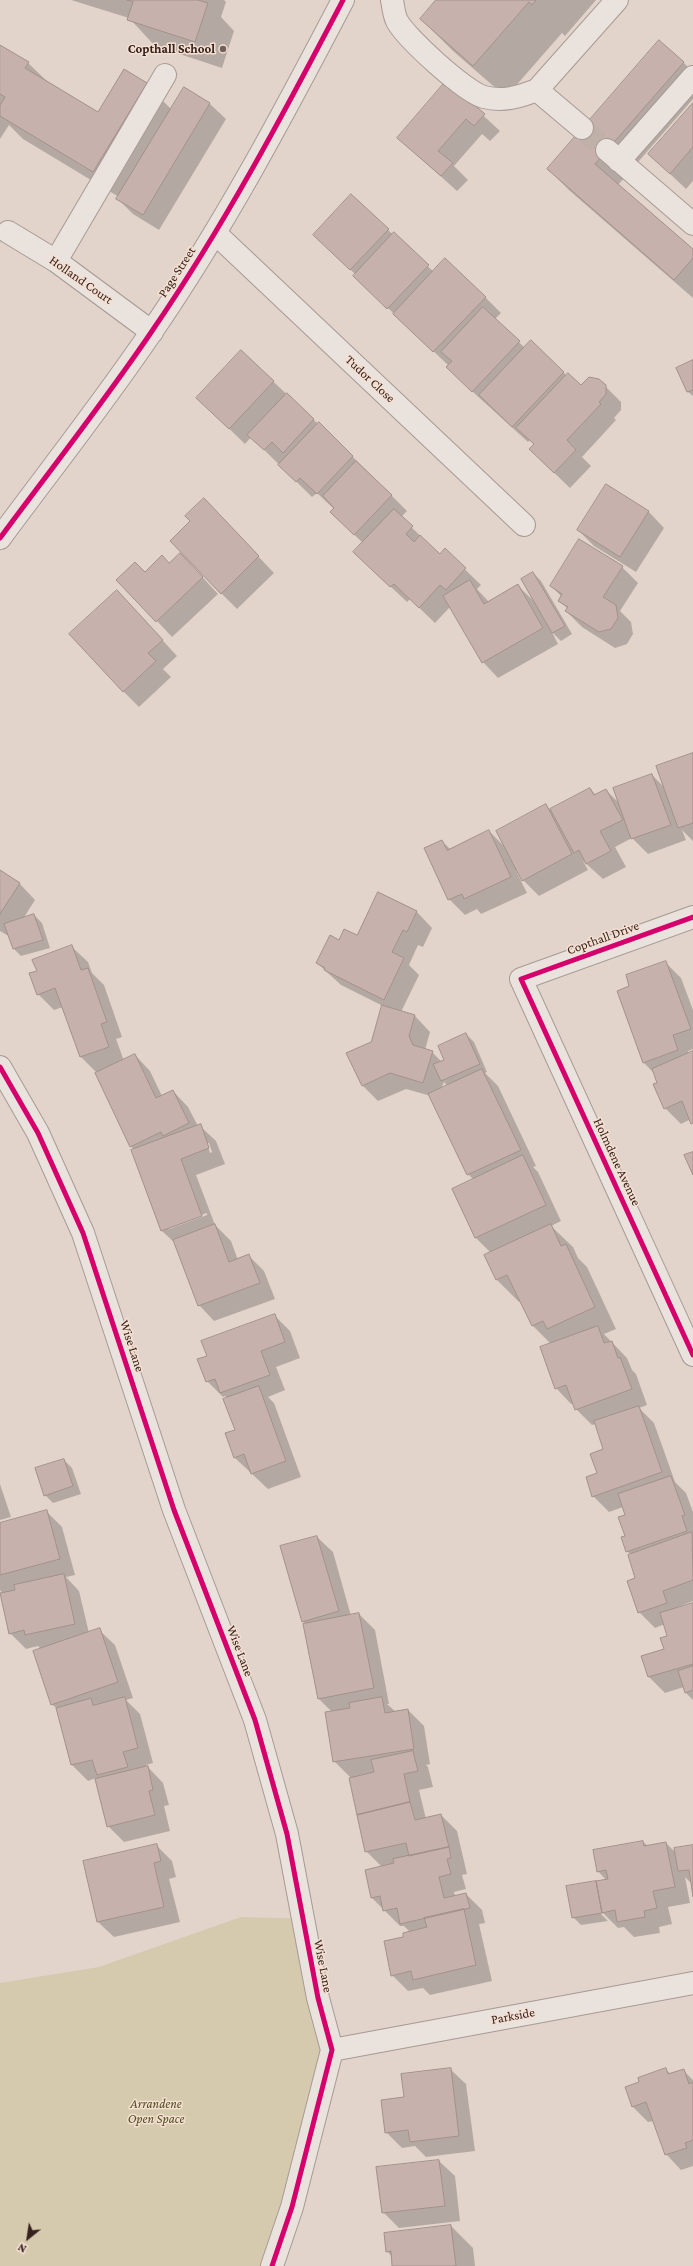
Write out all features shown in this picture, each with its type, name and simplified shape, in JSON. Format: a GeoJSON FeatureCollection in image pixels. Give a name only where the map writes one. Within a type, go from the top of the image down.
{"type":"FeatureCollection","features":[{"type":"Feature","properties":{"kind":"street","name":"Page Street"},"geometry":{"type":"LineString","coordinates":[[0,538],[152,332],[215,233],[294,95],[343,0]]}},
{"type":"Feature","properties":{"kind":"street"},"geometry":{"type":"LineString","coordinates":[[392,0],[397,21],[430,58],[461,83],[482,97],[503,100],[520,97],[537,90],[617,0]]}},
{"type":"Feature","properties":{"kind":"street"},"geometry":{"type":"LineString","coordinates":[[56,261],[165,75]]}},
{"type":"Feature","properties":{"kind":"street"},"geometry":{"type":"LineString","coordinates":[[693,77],[613,156],[693,224]]}},
{"type":"Feature","properties":{"kind":"street"},"geometry":{"type":"LineString","coordinates":[[537,90],[582,128]]}},
{"type":"Feature","properties":{"kind":"street","name":"Holland Court"},"geometry":{"type":"LineString","coordinates":[[8,232],[56,261],[152,332]]}},
{"type":"Feature","properties":{"kind":"street","name":"Tudor Close"},"geometry":{"type":"LineString","coordinates":[[215,233],[524,525]]}},
{"type":"Feature","properties":{"kind":"street","name":"Copthall Drive"},"geometry":{"type":"LineString","coordinates":[[521,979],[693,917]]}},
{"type":"Feature","properties":{"kind":"street","name":"Holmdene Avenue"},"geometry":{"type":"LineString","coordinates":[[521,979],[693,1355]]}},
{"type":"Feature","properties":{"kind":"street","name":"Wise Lane"},"geometry":{"type":"LineString","coordinates":[[0,1067],[38,1133],[83,1233],[174,1510],[255,1720],[287,1834],[318,1998],[332,2050],[292,2207],[272,2266]]}},
{"type":"Feature","properties":{"kind":"street","name":"Parkside"},"geometry":{"type":"LineString","coordinates":[[332,2050],[693,1983]]}},
{"type":"Feature","properties":{"kind":"green space","name":"Arrandene Open Space"},"geometry":{"type":"Polygon","coordinates":[[[241,1917],[311,1919],[341,2057],[271,2266],[0,2266],[0,1983],[99,1967],[241,1917]]]}},
{"type":"Feature","properties":{"kind":"building"},"geometry":{"type":"Polygon","coordinates":[[[127,0],[198,0],[208,3],[195,42],[127,20],[133,2],[127,0]]]}},
{"type":"Feature","properties":{"kind":"building"},"geometry":{"type":"Polygon","coordinates":[[[436,0],[536,0],[532,5],[529,2],[473,66],[420,19],[436,0]]]}},
{"type":"Feature","properties":{"kind":"building"},"geometry":{"type":"Polygon","coordinates":[[[659,40],[684,62],[595,164],[693,249],[693,258],[674,280],[547,169],[659,40]]]}},
{"type":"Feature","properties":{"kind":"building"},"geometry":{"type":"Polygon","coordinates":[[[0,45],[29,62],[25,68],[98,112],[124,69],[147,83],[93,172],[0,116],[0,105],[5,97],[0,94],[0,45]]]}},
{"type":"Feature","properties":{"kind":"building"},"geometry":{"type":"Polygon","coordinates":[[[446,81],[485,114],[474,126],[466,119],[438,151],[453,163],[441,176],[397,138],[446,81]]]}},
{"type":"Feature","properties":{"kind":"building"},"geometry":{"type":"Polygon","coordinates":[[[184,87],[210,103],[143,215],[116,199],[184,87]]]}},
{"type":"Feature","properties":{"kind":"building"},"geometry":{"type":"Polygon","coordinates":[[[693,103],[693,147],[670,174],[648,154],[693,103]]]}},
{"type":"Feature","properties":{"kind":"building"},"geometry":{"type":"Polygon","coordinates":[[[351,194],[389,229],[350,270],[313,235],[351,194]]]}},
{"type":"Feature","properties":{"kind":"building"},"geometry":{"type":"Polygon","coordinates":[[[394,232],[429,265],[387,309],[353,276],[394,232]]]}},
{"type":"Feature","properties":{"kind":"building"},"geometry":{"type":"Polygon","coordinates":[[[445,258],[486,297],[433,352],[393,314],[445,258]]]}},
{"type":"Feature","properties":{"kind":"building"},"geometry":{"type":"Polygon","coordinates":[[[483,307],[520,341],[472,392],[446,367],[452,361],[441,352],[483,307]]]}},
{"type":"Feature","properties":{"kind":"building"},"geometry":{"type":"Polygon","coordinates":[[[531,340],[564,372],[512,427],[479,395],[531,340]]]}},
{"type":"Feature","properties":{"kind":"building"},"geometry":{"type":"Polygon","coordinates":[[[241,350],[274,381],[229,429],[196,398],[241,350]]]}},
{"type":"Feature","properties":{"kind":"building"},"geometry":{"type":"Polygon","coordinates":[[[693,360],[693,390],[687,392],[676,368],[693,360]]]}},
{"type":"Feature","properties":{"kind":"building"},"geometry":{"type":"Polygon","coordinates":[[[568,373],[581,385],[589,377],[599,379],[606,385],[606,394],[599,402],[601,404],[567,440],[576,450],[554,473],[529,449],[534,444],[516,428],[568,373]]]}},
{"type":"Feature","properties":{"kind":"building"},"geometry":{"type":"Polygon","coordinates":[[[287,393],[314,419],[283,453],[272,442],[264,450],[247,435],[287,393]]]}},
{"type":"Feature","properties":{"kind":"building"},"geometry":{"type":"Polygon","coordinates":[[[319,422],[353,456],[317,494],[300,478],[296,482],[278,465],[319,422]]]}},
{"type":"Feature","properties":{"kind":"building"},"geometry":{"type":"Polygon","coordinates":[[[356,461],[392,495],[354,535],[330,512],[334,508],[323,496],[356,461]]]}},
{"type":"Feature","properties":{"kind":"building"},"geometry":{"type":"Polygon","coordinates":[[[606,484],[649,511],[620,557],[577,530],[606,484]]]}},
{"type":"Feature","properties":{"kind":"building"},"geometry":{"type":"Polygon","coordinates":[[[204,498],[259,556],[221,594],[170,541],[190,521],[185,516],[204,498]]]}},
{"type":"Feature","properties":{"kind":"building"},"geometry":{"type":"Polygon","coordinates":[[[394,509],[413,526],[406,534],[414,542],[420,535],[440,554],[445,548],[466,568],[446,590],[440,585],[419,608],[394,584],[390,587],[353,552],[394,509]]]}},
{"type":"Feature","properties":{"kind":"building"},"geometry":{"type":"Polygon","coordinates":[[[579,539],[623,566],[603,597],[616,605],[618,618],[611,629],[599,632],[565,611],[568,607],[558,601],[562,594],[550,586],[579,539]]]}},
{"type":"Feature","properties":{"kind":"building"},"geometry":{"type":"Polygon","coordinates":[[[180,553],[203,577],[156,622],[116,580],[135,562],[145,572],[162,555],[169,563],[180,553]]]}},
{"type":"Feature","properties":{"kind":"building"},"geometry":{"type":"Polygon","coordinates":[[[533,572],[565,626],[552,633],[521,579],[533,572]]]}},
{"type":"Feature","properties":{"kind":"building"},"geometry":{"type":"Polygon","coordinates":[[[470,580],[484,604],[518,584],[543,628],[482,663],[443,596],[470,580]]]}},
{"type":"Feature","properties":{"kind":"building"},"geometry":{"type":"Polygon","coordinates":[[[117,590],[163,640],[148,653],[156,661],[123,692],[69,634],[117,590]]]}},
{"type":"Feature","properties":{"kind":"building"},"geometry":{"type":"Polygon","coordinates":[[[693,753],[693,823],[678,828],[656,766],[693,753]]]}},
{"type":"Feature","properties":{"kind":"building"},"geometry":{"type":"Polygon","coordinates":[[[652,774],[671,825],[631,839],[613,788],[652,774]]]}},
{"type":"Feature","properties":{"kind":"building"},"geometry":{"type":"Polygon","coordinates":[[[590,788],[594,795],[606,789],[623,820],[600,831],[611,851],[586,864],[579,850],[574,853],[550,809],[590,788]]]}},
{"type":"Feature","properties":{"kind":"building"},"geometry":{"type":"Polygon","coordinates":[[[546,804],[572,854],[522,881],[496,831],[546,804]]]}},
{"type":"Feature","properties":{"kind":"building"},"geometry":{"type":"Polygon","coordinates":[[[489,830],[511,877],[464,899],[462,894],[448,900],[424,848],[442,840],[447,850],[489,830]]]}},
{"type":"Feature","properties":{"kind":"building"},"geometry":{"type":"Polygon","coordinates":[[[0,870],[20,883],[0,914],[0,870]]]}},
{"type":"Feature","properties":{"kind":"building"},"geometry":{"type":"Polygon","coordinates":[[[378,892],[417,911],[407,932],[403,930],[392,952],[404,958],[384,1000],[324,970],[325,968],[316,963],[330,935],[339,940],[344,929],[357,935],[378,892]]]}},
{"type":"Feature","properties":{"kind":"building"},"geometry":{"type":"Polygon","coordinates":[[[34,914],[43,940],[13,949],[4,924],[34,914]]]}},
{"type":"Feature","properties":{"kind":"building"},"geometry":{"type":"Polygon","coordinates":[[[72,945],[81,970],[88,968],[107,1022],[101,1024],[109,1047],[80,1057],[55,988],[37,995],[29,973],[37,971],[32,960],[72,945]]]}},
{"type":"Feature","properties":{"kind":"building"},"geometry":{"type":"Polygon","coordinates":[[[666,961],[691,1029],[673,1035],[678,1050],[643,1063],[617,991],[629,986],[626,975],[666,961]]]}},
{"type":"Feature","properties":{"kind":"building"},"geometry":{"type":"Polygon","coordinates":[[[382,1005],[415,1015],[409,1036],[413,1045],[433,1051],[423,1083],[390,1073],[362,1086],[346,1053],[371,1042],[382,1005]]]}},
{"type":"Feature","properties":{"kind":"building"},"geometry":{"type":"Polygon","coordinates":[[[466,1033],[480,1064],[441,1081],[433,1064],[444,1060],[438,1046],[466,1033]]]}},
{"type":"Feature","properties":{"kind":"building"},"geometry":{"type":"Polygon","coordinates":[[[693,1051],[693,1123],[691,1124],[682,1101],[664,1109],[653,1084],[657,1083],[652,1069],[693,1051]]]}},
{"type":"Feature","properties":{"kind":"building"},"geometry":{"type":"Polygon","coordinates":[[[135,1054],[156,1098],[173,1090],[189,1123],[163,1136],[161,1132],[130,1147],[95,1073],[135,1054]]]}},
{"type":"Feature","properties":{"kind":"building"},"geometry":{"type":"Polygon","coordinates":[[[482,1069],[521,1150],[467,1175],[428,1094],[482,1069]]]}},
{"type":"Feature","properties":{"kind":"building"},"geometry":{"type":"Polygon","coordinates":[[[201,1124],[209,1148],[181,1159],[202,1216],[161,1231],[131,1150],[201,1124]]]}},
{"type":"Feature","properties":{"kind":"building"},"geometry":{"type":"Polygon","coordinates":[[[693,1152],[693,1175],[684,1155],[693,1152]]]}},
{"type":"Feature","properties":{"kind":"building"},"geometry":{"type":"Polygon","coordinates":[[[523,1155],[546,1205],[475,1238],[452,1189],[523,1155]]]}},
{"type":"Feature","properties":{"kind":"building"},"geometry":{"type":"Polygon","coordinates":[[[215,1224],[229,1262],[249,1254],[260,1283],[198,1306],[173,1240],[215,1224]]]}},
{"type":"Feature","properties":{"kind":"building"},"geometry":{"type":"Polygon","coordinates":[[[551,1224],[561,1246],[566,1244],[595,1307],[547,1329],[543,1321],[532,1326],[507,1275],[496,1280],[484,1255],[551,1224]]]}},
{"type":"Feature","properties":{"kind":"building"},"geometry":{"type":"Polygon","coordinates":[[[275,1314],[285,1342],[261,1351],[270,1375],[220,1393],[215,1379],[206,1382],[197,1359],[207,1356],[201,1341],[275,1314]]]}},
{"type":"Feature","properties":{"kind":"building"},"geometry":{"type":"Polygon","coordinates":[[[598,1326],[604,1343],[612,1341],[618,1358],[620,1357],[632,1389],[575,1410],[566,1385],[555,1389],[540,1347],[598,1326]]]}},
{"type":"Feature","properties":{"kind":"building"},"geometry":{"type":"Polygon","coordinates":[[[259,1386],[286,1461],[251,1474],[244,1454],[234,1458],[225,1433],[235,1430],[223,1399],[259,1386]]]}},
{"type":"Feature","properties":{"kind":"building"},"geometry":{"type":"Polygon","coordinates":[[[639,1406],[662,1472],[592,1497],[586,1477],[597,1473],[590,1454],[603,1449],[594,1421],[639,1406]]]}},
{"type":"Feature","properties":{"kind":"building"},"geometry":{"type":"Polygon","coordinates":[[[64,1459],[73,1486],[44,1496],[35,1468],[64,1459]]]}},
{"type":"Feature","properties":{"kind":"building"},"geometry":{"type":"Polygon","coordinates":[[[671,1476],[685,1515],[682,1516],[687,1531],[626,1552],[621,1537],[625,1536],[618,1517],[625,1515],[618,1494],[671,1476]]]}},
{"type":"Feature","properties":{"kind":"building"},"geometry":{"type":"Polygon","coordinates":[[[47,1510],[60,1559],[0,1575],[0,1523],[47,1510]]]}},
{"type":"Feature","properties":{"kind":"building"},"geometry":{"type":"Polygon","coordinates":[[[692,1532],[693,1580],[663,1591],[667,1603],[638,1613],[627,1581],[635,1578],[628,1555],[692,1532]]]}},
{"type":"Feature","properties":{"kind":"building"},"geometry":{"type":"Polygon","coordinates":[[[317,1536],[339,1611],[302,1622],[280,1546],[317,1536]]]}},
{"type":"Feature","properties":{"kind":"building"},"geometry":{"type":"Polygon","coordinates":[[[64,1574],[75,1624],[25,1635],[24,1630],[9,1634],[0,1593],[15,1590],[14,1585],[64,1574]]]}},
{"type":"Feature","properties":{"kind":"building"},"geometry":{"type":"Polygon","coordinates":[[[693,1603],[693,1664],[648,1677],[641,1656],[664,1649],[660,1638],[667,1636],[660,1613],[693,1603]]]}},
{"type":"Feature","properties":{"kind":"building"},"geometry":{"type":"Polygon","coordinates":[[[359,1613],[374,1688],[318,1699],[303,1624],[359,1613]]]}},
{"type":"Feature","properties":{"kind":"building"},"geometry":{"type":"Polygon","coordinates":[[[100,1628],[118,1682],[51,1705],[33,1651],[100,1628]]]}},
{"type":"Feature","properties":{"kind":"building"},"geometry":{"type":"Polygon","coordinates":[[[693,1666],[693,1690],[685,1693],[678,1671],[693,1666]]]}},
{"type":"Feature","properties":{"kind":"building"},"geometry":{"type":"Polygon","coordinates":[[[125,1697],[138,1748],[123,1752],[128,1767],[97,1775],[92,1760],[71,1765],[56,1708],[91,1698],[93,1705],[125,1697]]]}},
{"type":"Feature","properties":{"kind":"building"},"geometry":{"type":"Polygon","coordinates":[[[382,1697],[385,1713],[408,1709],[414,1749],[333,1762],[325,1712],[350,1708],[349,1703],[382,1697]]]}},
{"type":"Feature","properties":{"kind":"building"},"geometry":{"type":"Polygon","coordinates":[[[413,1751],[418,1771],[404,1774],[410,1802],[357,1815],[349,1778],[374,1772],[371,1760],[413,1751]]]}},
{"type":"Feature","properties":{"kind":"building"},"geometry":{"type":"Polygon","coordinates":[[[148,1766],[153,1790],[149,1791],[155,1815],[107,1827],[95,1779],[148,1766]]]}},
{"type":"Feature","properties":{"kind":"building"},"geometry":{"type":"Polygon","coordinates":[[[410,1802],[415,1820],[441,1814],[449,1847],[409,1856],[406,1843],[365,1852],[357,1815],[410,1802]]]}},
{"type":"Feature","properties":{"kind":"building"},"geometry":{"type":"Polygon","coordinates":[[[643,1841],[644,1846],[666,1842],[675,1887],[653,1891],[657,1908],[644,1911],[645,1917],[617,1922],[615,1910],[602,1913],[596,1881],[608,1879],[606,1870],[597,1872],[593,1850],[643,1841]]]}},
{"type":"Feature","properties":{"kind":"building"},"geometry":{"type":"Polygon","coordinates":[[[157,1844],[161,1861],[154,1863],[164,1907],[97,1922],[83,1861],[157,1844]]]}},
{"type":"Feature","properties":{"kind":"building"},"geometry":{"type":"Polygon","coordinates":[[[693,1845],[693,1897],[689,1870],[678,1871],[674,1848],[693,1845]]]}},
{"type":"Feature","properties":{"kind":"building"},"geometry":{"type":"Polygon","coordinates":[[[449,1847],[451,1858],[447,1859],[451,1874],[439,1877],[444,1898],[466,1893],[470,1908],[400,1924],[397,1908],[383,1911],[380,1896],[371,1898],[365,1870],[394,1863],[393,1859],[449,1847]]]}},
{"type":"Feature","properties":{"kind":"building"},"geometry":{"type":"Polygon","coordinates":[[[596,1881],[602,1913],[572,1918],[566,1886],[596,1881]]]}},
{"type":"Feature","properties":{"kind":"building"},"geometry":{"type":"Polygon","coordinates":[[[464,1909],[476,1965],[413,1980],[411,1971],[391,1976],[384,1941],[403,1937],[403,1933],[427,1927],[424,1918],[464,1909]]]}},
{"type":"Feature","properties":{"kind":"building"},"geometry":{"type":"Polygon","coordinates":[[[451,2068],[459,2136],[410,2142],[408,2130],[385,2133],[381,2100],[404,2097],[401,2074],[451,2068]]]}},
{"type":"Feature","properties":{"kind":"building"},"geometry":{"type":"Polygon","coordinates":[[[666,2068],[668,2074],[684,2069],[689,2084],[693,2082],[693,2140],[685,2143],[687,2148],[665,2155],[646,2102],[632,2107],[625,2087],[639,2082],[638,2078],[666,2068]]]}},
{"type":"Feature","properties":{"kind":"building"},"geometry":{"type":"Polygon","coordinates":[[[439,2160],[445,2206],[382,2213],[376,2167],[439,2160]]]}},
{"type":"Feature","properties":{"kind":"building"},"geometry":{"type":"Polygon","coordinates":[[[451,2225],[456,2266],[392,2266],[391,2251],[386,2252],[384,2233],[451,2225]]]}},
{"type":"Feature","properties":{"kind":"tunnel"},"geometry":{"type":"LineString","coordinates":[[582,128],[607,150]]}},
{"type":"Feature","properties":{"kind":"cycle path"},"geometry":{"type":"LineString","coordinates":[[0,538],[115,384],[152,331],[204,251],[229,210],[343,0]]}},
{"type":"Feature","properties":{"kind":"cycle path"},"geometry":{"type":"LineString","coordinates":[[693,917],[521,979],[693,1355]]}},
{"type":"Feature","properties":{"kind":"cycle path"},"geometry":{"type":"LineString","coordinates":[[0,1067],[38,1133],[83,1233],[174,1510],[255,1720],[287,1834],[318,1998],[332,2050],[292,2207],[272,2266]]}},
{"type":"Feature","properties":{"kind":"place","name":"Copthall School"},"geometry":{"type":"Point","coordinates":[223,49]}}]}
